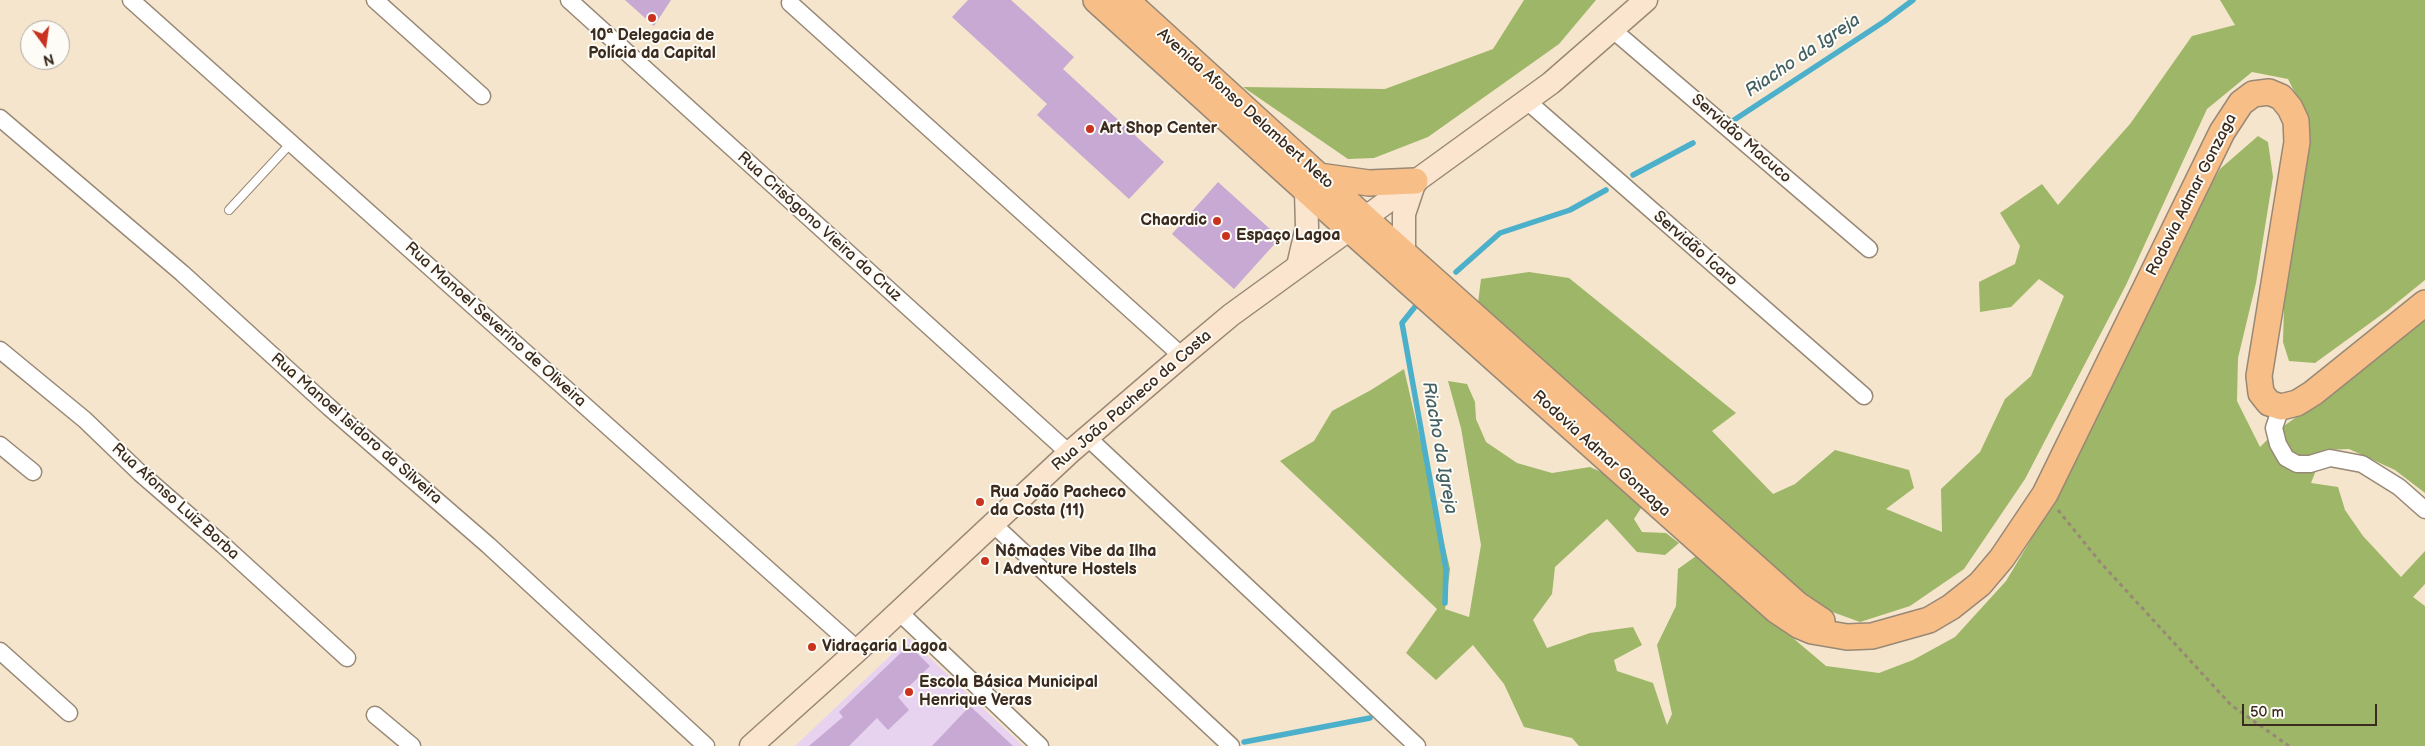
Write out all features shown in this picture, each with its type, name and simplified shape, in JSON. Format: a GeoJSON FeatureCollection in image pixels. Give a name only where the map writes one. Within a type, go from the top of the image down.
{"type":"FeatureCollection","features":[{"type":"Feature","properties":{"kind":"main road","name":"Avenida Afonso Delambert Neto"},"geometry":{"type":"LineString","coordinates":[[1096,0],[1313,183]]}},
{"type":"Feature","properties":{"kind":"main road","name":"Avenida Afonso Delambert Neto"},"geometry":{"type":"LineString","coordinates":[[1126,0],[1357,224]]}},
{"type":"Feature","properties":{"kind":"main road","name":"Rodovia Admar Gonzaga"},"geometry":{"type":"LineString","coordinates":[[1357,224],[1776,610],[1800,626],[1812,631],[1846,637],[1872,636],[1929,620],[1951,607],[1980,584],[2002,558],[2045,494],[2222,132],[2241,103],[2253,94],[2269,92],[2281,97],[2290,108],[2296,121],[2296,135],[2259,376],[2261,393],[2269,403],[2281,407]]}},
{"type":"Feature","properties":{"kind":"main road"},"geometry":{"type":"LineString","coordinates":[[1313,183],[1415,181]]}},
{"type":"Feature","properties":{"kind":"main road","name":"Rodovia Admar Gonzaga"},"geometry":{"type":"LineString","coordinates":[[1357,224],[1404,253],[1798,605],[1825,623],[1872,636]]}},
{"type":"Feature","properties":{"kind":"main road"},"geometry":{"type":"LineString","coordinates":[[2281,407],[2297,403],[2313,393],[2425,304]]}},
{"type":"Feature","properties":{"kind":"street","name":"Rua Manoel Severino de Oliveira"},"geometry":{"type":"LineString","coordinates":[[131,0],[858,650]]}},
{"type":"Feature","properties":{"kind":"street"},"geometry":{"type":"LineString","coordinates":[[375,0],[482,96]]}},
{"type":"Feature","properties":{"kind":"street","name":"Rua Crisógono Vieira da Cruz"},"geometry":{"type":"LineString","coordinates":[[569,0],[1069,453]]}},
{"type":"Feature","properties":{"kind":"street","name":"Rua João Pacheco da Costa"},"geometry":{"type":"LineString","coordinates":[[751,746],[858,650],[1069,453],[1182,356],[1232,315],[1298,266],[1527,102],[1646,0]]}},
{"type":"Feature","properties":{"kind":"street"},"geometry":{"type":"LineString","coordinates":[[790,3],[1182,356]]}},
{"type":"Feature","properties":{"kind":"street","name":"Servidão Macuco"},"geometry":{"type":"LineString","coordinates":[[1613,30],[1869,249]]}},
{"type":"Feature","properties":{"kind":"street","name":"Servidão Ícaro"},"geometry":{"type":"LineString","coordinates":[[1527,102],[1864,396]]}},
{"type":"Feature","properties":{"kind":"street","name":"Rua Manoel Isidoro da Silveira"},"geometry":{"type":"LineString","coordinates":[[0,118],[182,273],[330,408],[488,545],[706,746]]}},
{"type":"Feature","properties":{"kind":"street"},"geometry":{"type":"LineString","coordinates":[[1404,253],[1404,214],[1415,181]]}},
{"type":"Feature","properties":{"kind":"street"},"geometry":{"type":"LineString","coordinates":[[1298,266],[1308,227],[1313,183]]}},
{"type":"Feature","properties":{"kind":"street","name":"Rua Afonso Luiz Borba"},"geometry":{"type":"LineString","coordinates":[[0,350],[85,420],[140,473],[223,545],[347,658]]}},
{"type":"Feature","properties":{"kind":"street"},"geometry":{"type":"LineString","coordinates":[[2281,407],[2274,428],[2278,444],[2286,458],[2296,464],[2310,464],[2330,458],[2362,464],[2399,487],[2425,510]]}},
{"type":"Feature","properties":{"kind":"street"},"geometry":{"type":"LineString","coordinates":[[1087,437],[1417,746]]}},
{"type":"Feature","properties":{"kind":"street"},"geometry":{"type":"LineString","coordinates":[[0,445],[33,472]]}},
{"type":"Feature","properties":{"kind":"street"},"geometry":{"type":"LineString","coordinates":[[993,524],[1231,746]]}},
{"type":"Feature","properties":{"kind":"street"},"geometry":{"type":"LineString","coordinates":[[898,612],[1040,746]]}},
{"type":"Feature","properties":{"kind":"street"},"geometry":{"type":"LineString","coordinates":[[0,651],[70,713]]}},
{"type":"Feature","properties":{"kind":"street"},"geometry":{"type":"LineString","coordinates":[[375,715],[412,746]]}},
{"type":"Feature","properties":{"kind":"lane"},"geometry":{"type":"LineString","coordinates":[[229,210],[291,143]]}},
{"type":"Feature","properties":{"kind":"path"},"geometry":{"type":"LineString","coordinates":[[2045,494],[2100,562],[2231,705],[2289,746]]}},
{"type":"Feature","properties":{"kind":"shaded area","name":"Escola Básica Municipal Henrique Veras"},"geometry":{"type":"Polygon","coordinates":[[[909,638],[1023,746],[795,746],[909,638]]]}},
{"type":"Feature","properties":{"kind":"green space"},"geometry":{"type":"Polygon","coordinates":[[[1524,0],[1596,0],[1559,44],[1428,137],[1374,158],[1348,159],[1243,87],[1385,89],[1493,49],[1524,0]]]}},
{"type":"Feature","properties":{"kind":"green space"},"geometry":{"type":"Polygon","coordinates":[[[2220,0],[2425,0],[2425,280],[2388,310],[2315,363],[2289,361],[2283,342],[2285,267],[2303,109],[2288,79],[2252,72],[2207,109],[2126,285],[2025,479],[1964,569],[1910,606],[1860,622],[1816,606],[1478,303],[1481,279],[1529,272],[1569,278],[1736,413],[1712,431],[1773,494],[1795,484],[1835,450],[1909,470],[1914,488],[1886,509],[1942,532],[1941,489],[1980,452],[2005,399],[2031,376],[2064,296],[2039,279],[2011,307],[1980,312],[1979,282],[2015,264],[2020,246],[2000,213],[2042,184],[2058,205],[2130,124],[2192,36],[2235,25],[2220,0]]]}},
{"type":"Feature","properties":{"kind":"green space"},"geometry":{"type":"Polygon","coordinates":[[[2258,136],[2268,142],[2273,177],[2256,283],[2238,358],[2237,401],[2260,447],[2273,434],[2366,366],[2425,314],[2425,493],[2395,470],[2349,449],[2324,450],[2311,483],[2338,487],[2345,510],[2363,536],[2401,577],[2425,551],[2425,584],[2413,597],[2425,606],[2425,746],[1579,746],[1572,738],[1524,727],[1504,684],[1473,645],[1436,680],[1406,653],[1437,609],[1280,461],[1314,441],[1332,411],[1371,390],[1404,369],[1450,569],[1445,609],[1469,617],[1481,545],[1461,428],[1448,381],[1467,384],[1475,402],[1476,419],[1486,442],[1517,463],[1552,473],[1590,467],[1610,476],[1645,502],[1634,519],[1642,532],[1666,533],[1679,543],[1665,555],[1637,552],[1607,519],[1555,567],[1552,594],[1533,620],[1547,648],[1590,633],[1633,627],[1642,645],[1614,660],[1617,671],[1653,683],[1667,725],[1672,714],[1657,645],[1676,606],[1678,569],[1696,556],[1826,666],[1879,673],[1913,660],[1955,637],[2006,581],[2050,508],[2199,205],[2220,169],[2258,136]]]}},
{"type":"Feature","properties":{"kind":"building","name":"10ª Delegacia de Polícia da Capital"},"geometry":{"type":"Polygon","coordinates":[[[625,0],[671,0],[654,26],[625,0]]]}},
{"type":"Feature","properties":{"kind":"building"},"geometry":{"type":"Polygon","coordinates":[[[968,0],[1011,0],[1074,57],[1063,69],[1164,162],[1129,199],[1037,115],[1047,104],[952,17],[968,0]]]}},
{"type":"Feature","properties":{"kind":"building","name":"Espaço Lagoa"},"geometry":{"type":"Polygon","coordinates":[[[1218,182],[1280,238],[1234,289],[1172,234],[1218,182]]]}},
{"type":"Feature","properties":{"kind":"building"},"geometry":{"type":"Polygon","coordinates":[[[909,645],[930,666],[898,697],[909,710],[888,730],[877,718],[849,746],[809,746],[843,717],[839,712],[909,645]]]}},
{"type":"Feature","properties":{"kind":"building"},"geometry":{"type":"Polygon","coordinates":[[[970,706],[1013,746],[932,746],[970,706]]]}},
{"type":"Feature","properties":{"kind":"waterway","name":"Riacho da Igreja"},"geometry":{"type":"LineString","coordinates":[[1734,120],[1885,21],[1913,0]]}},
{"type":"Feature","properties":{"kind":"waterway","name":"Riacho da Igreja"},"geometry":{"type":"LineString","coordinates":[[1633,175],[1693,143]]}},
{"type":"Feature","properties":{"kind":"waterway","name":"Riacho da Igreja"},"geometry":{"type":"LineString","coordinates":[[1456,272],[1500,233],[1570,210],[1606,190]]}},
{"type":"Feature","properties":{"kind":"waterway","name":"Riacho da Igreja"},"geometry":{"type":"LineString","coordinates":[[1418,303],[1402,323],[1446,569],[1445,603]]}},
{"type":"Feature","properties":{"kind":"waterway","name":"Riacho da Igreja"},"geometry":{"type":"LineString","coordinates":[[1244,742],[1370,718]]}},
{"type":"Feature","properties":{"kind":"place","name":"10ª Delegacia de Polícia da Capital"},"geometry":{"type":"Point","coordinates":[652,18]}},
{"type":"Feature","properties":{"kind":"place","name":"Art Shop Center"},"geometry":{"type":"Point","coordinates":[1090,129]}},
{"type":"Feature","properties":{"kind":"place","name":"Chaordic"},"geometry":{"type":"Point","coordinates":[1217,221]}},
{"type":"Feature","properties":{"kind":"place","name":"Espaço Lagoa"},"geometry":{"type":"Point","coordinates":[1226,236]}},
{"type":"Feature","properties":{"kind":"place","name":"Rua João Pacheco da Costa (11)"},"geometry":{"type":"Point","coordinates":[980,502]}},
{"type":"Feature","properties":{"kind":"place","name":"Nômades Vibe da Ilha | Adventure Hostels"},"geometry":{"type":"Point","coordinates":[985,561]}},
{"type":"Feature","properties":{"kind":"place","name":"Vidraçaria Lagoa"},"geometry":{"type":"Point","coordinates":[812,647]}},
{"type":"Feature","properties":{"kind":"place","name":"Escola Básica Municipal Henrique Veras"},"geometry":{"type":"Point","coordinates":[909,692]}}]}
